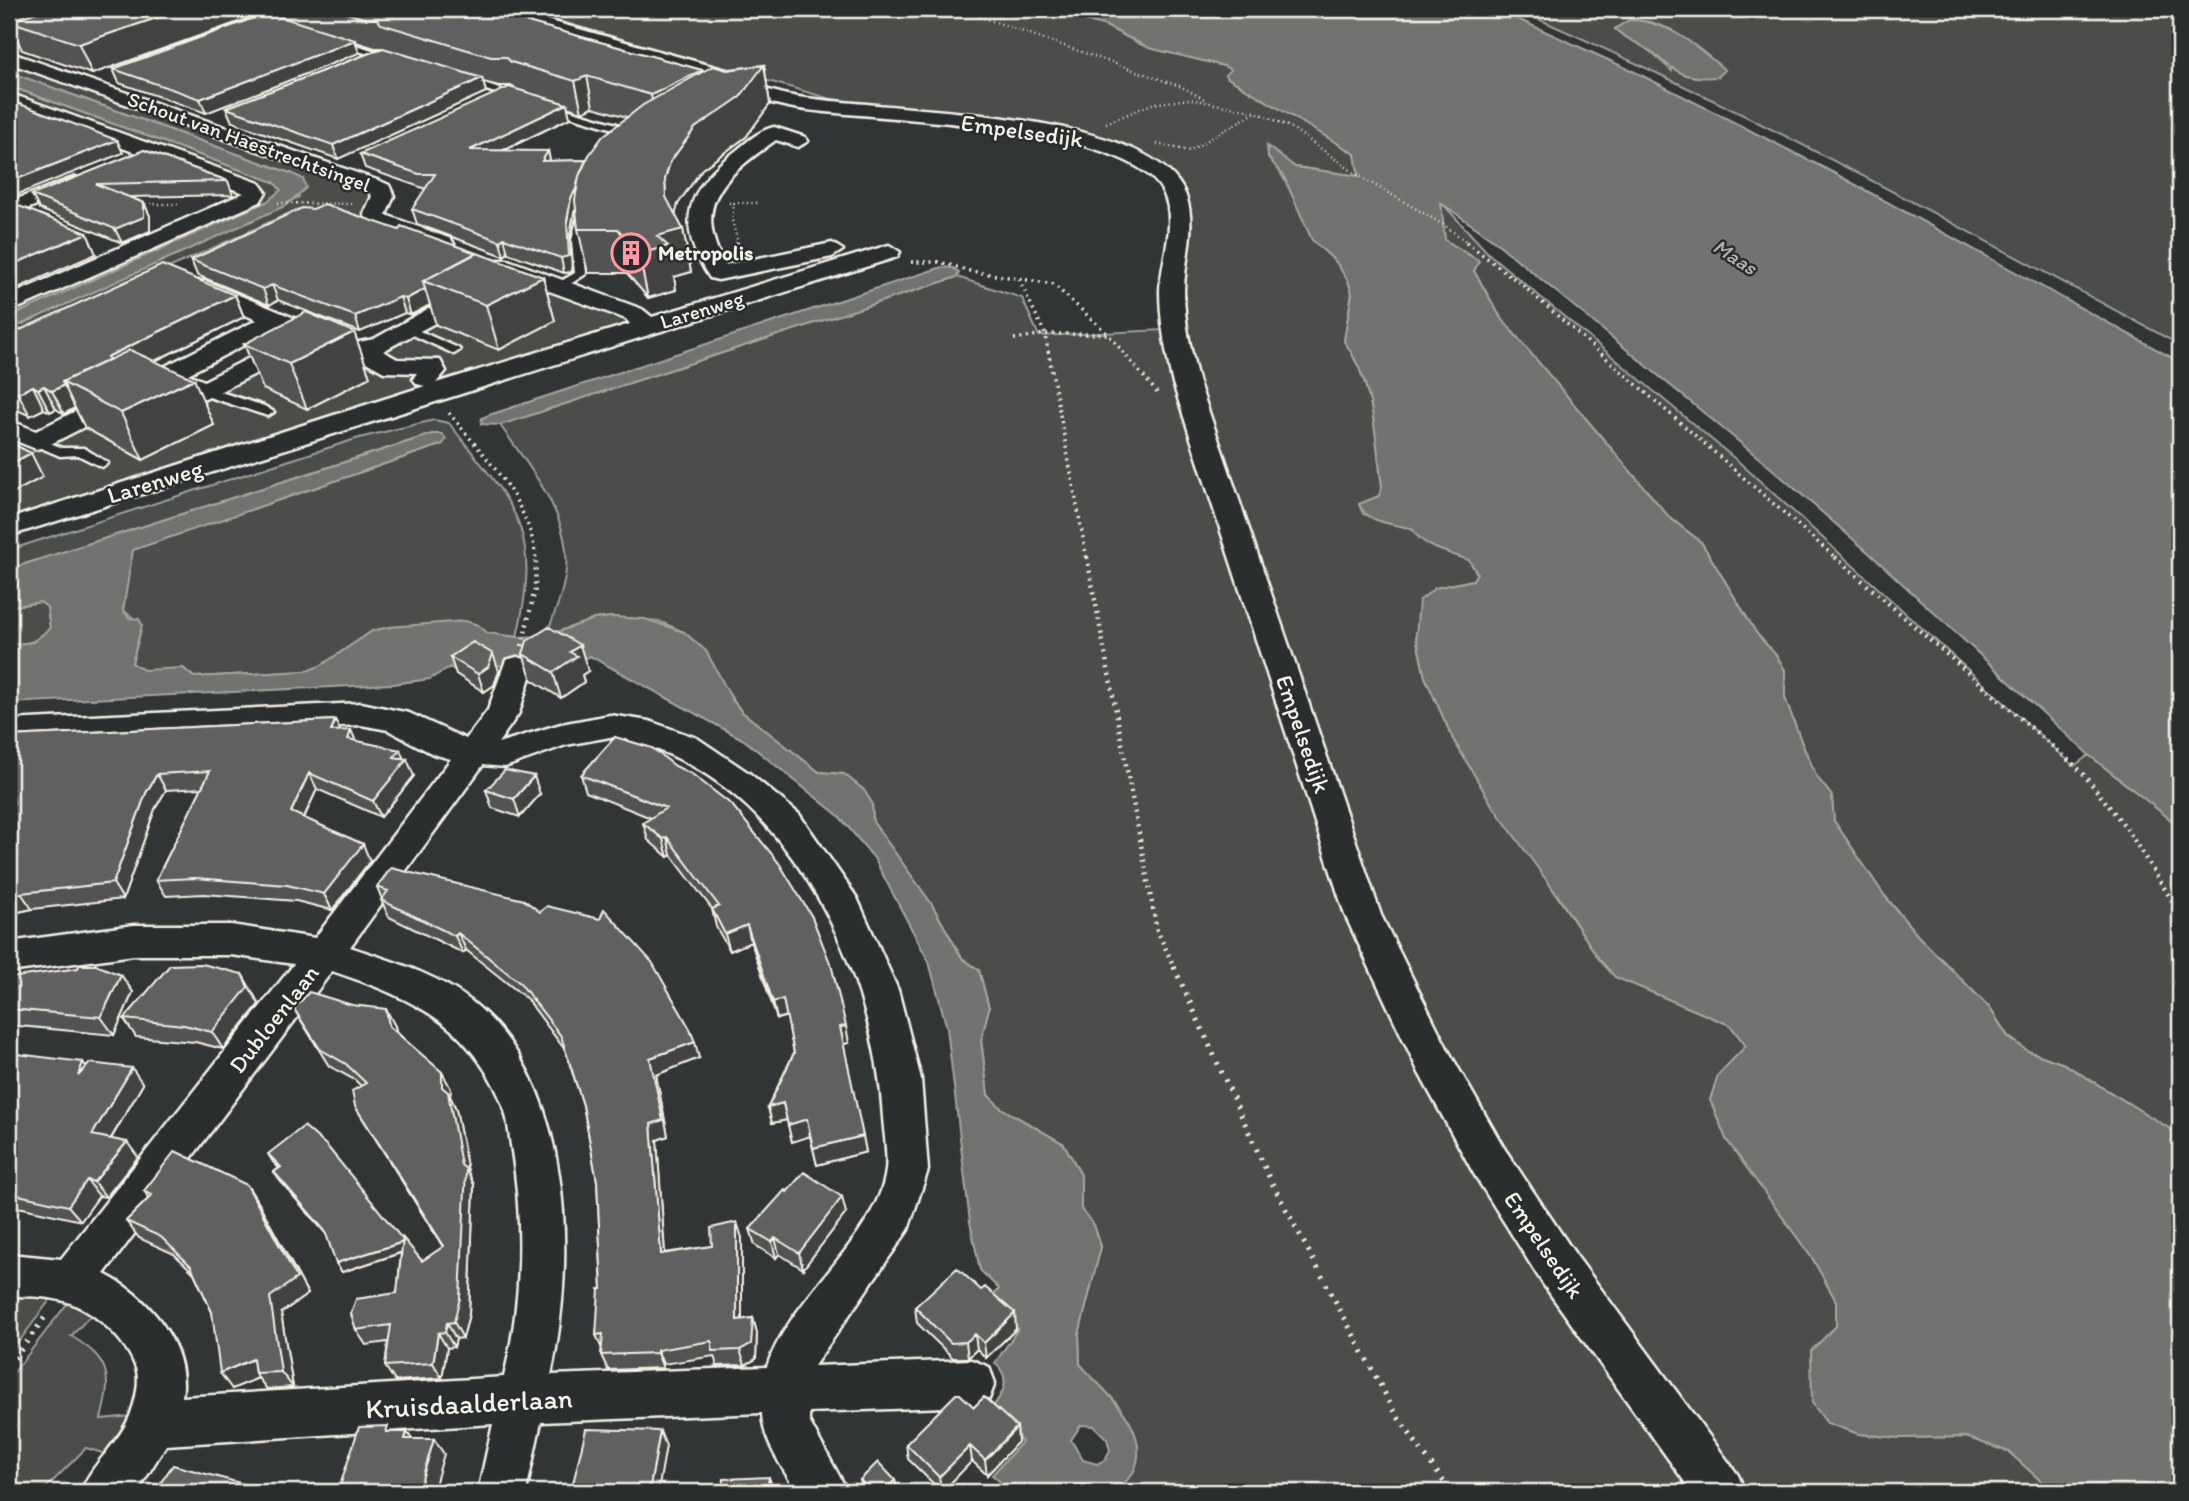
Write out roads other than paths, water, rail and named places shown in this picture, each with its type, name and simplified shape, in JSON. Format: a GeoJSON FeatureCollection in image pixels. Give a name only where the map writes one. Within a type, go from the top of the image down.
{"type":"FeatureCollection","features":[{"type":"Feature","properties":{"kind":"street","name":"Empelsedijk"},"geometry":{"type":"LineString","coordinates":[[481,11],[747,86],[797,103],[1081,137],[1130,155],[1167,179],[1180,212],[1172,288],[1174,330],[1201,433],[1363,915],[1433,1061],[1489,1161],[1559,1269],[1721,1492]]}},
{"type":"Feature","properties":{"kind":"street","name":"Schout van Haestrechtsingel"},"geometry":{"type":"LineString","coordinates":[[13,48],[224,122],[381,190],[380,204],[375,214],[377,219],[634,314],[648,327]]}},
{"type":"Feature","properties":{"kind":"street"},"geometry":{"type":"LineString","coordinates":[[721,99],[747,86]]}},
{"type":"Feature","properties":{"kind":"street"},"geometry":{"type":"LineString","coordinates":[[481,104],[506,93]]}},
{"type":"Feature","properties":{"kind":"street"},"geometry":{"type":"LineString","coordinates":[[9,99],[251,188],[255,192],[252,197],[237,204],[9,305]]}},
{"type":"Feature","properties":{"kind":"street"},"geometry":{"type":"LineString","coordinates":[[9,119],[35,109]]}},
{"type":"Feature","properties":{"kind":"street","name":"Larenweg"},"geometry":{"type":"LineString","coordinates":[[9,528],[648,327],[898,257],[876,242],[718,273],[703,251],[697,226],[701,203],[716,177],[774,133],[798,141]]}},
{"type":"Feature","properties":{"kind":"street"},"geometry":{"type":"LineString","coordinates":[[128,162],[152,152]]}},
{"type":"Feature","properties":{"kind":"street"},"geometry":{"type":"LineString","coordinates":[[335,171],[359,160]]}},
{"type":"Feature","properties":{"kind":"street"},"geometry":{"type":"LineString","coordinates":[[10,209],[93,176]]}},
{"type":"Feature","properties":{"kind":"street"},"geometry":{"type":"LineString","coordinates":[[10,209],[37,219]]}},
{"type":"Feature","properties":{"kind":"street"},"geometry":{"type":"LineString","coordinates":[[98,244],[123,254]]}},
{"type":"Feature","properties":{"kind":"street"},"geometry":{"type":"LineString","coordinates":[[186,270],[277,319],[344,349],[362,351],[393,368],[431,365],[433,371],[426,379]]}},
{"type":"Feature","properties":{"kind":"street"},"geometry":{"type":"LineString","coordinates":[[362,351],[382,344],[515,270]]}},
{"type":"Feature","properties":{"kind":"street"},"geometry":{"type":"LineString","coordinates":[[9,428],[36,441],[277,319]]}},
{"type":"Feature","properties":{"kind":"street"},"geometry":{"type":"LineString","coordinates":[[169,375],[205,391],[313,335]]}},
{"type":"Feature","properties":{"kind":"street","name":"Larenweg"},"geometry":{"type":"LineString","coordinates":[[342,423],[439,402],[515,368]]}},
{"type":"Feature","properties":{"kind":"street","name":"Dubloenlaan"},"geometry":{"type":"LineString","coordinates":[[71,1282],[324,954],[471,752],[503,713],[521,649]]}},
{"type":"Feature","properties":{"kind":"street"},"geometry":{"type":"LineString","coordinates":[[9,731],[361,714],[397,721],[445,746],[505,755],[561,735],[610,726],[649,732],[685,746],[737,781],[787,823],[839,898],[879,990],[901,1079],[907,1170],[893,1216],[793,1357],[783,1388],[786,1427],[824,1492]]}},
{"type":"Feature","properties":{"kind":"street"},"geometry":{"type":"LineString","coordinates":[[9,957],[134,940],[231,940],[324,954],[395,977],[457,1012],[497,1054],[525,1108],[537,1173],[541,1247],[537,1334],[502,1492]]}},
{"type":"Feature","properties":{"kind":"street"},"geometry":{"type":"LineString","coordinates":[[9,1275],[25,1274],[71,1282],[109,1297],[141,1330],[160,1368],[154,1422],[105,1492]]}},
{"type":"Feature","properties":{"kind":"street","name":"Kruisdaalderlaan"},"geometry":{"type":"LineString","coordinates":[[154,1422],[524,1399],[972,1383]]}},
{"type":"Feature","properties":{"kind":"lane"},"geometry":{"type":"LineString","coordinates":[[229,9],[264,26]]}},
{"type":"Feature","properties":{"kind":"lane"},"geometry":{"type":"LineString","coordinates":[[334,41],[379,62]]}},
{"type":"Feature","properties":{"kind":"lane"},"geometry":{"type":"LineString","coordinates":[[458,79],[635,132]]}},
{"type":"Feature","properties":{"kind":"lane"},"geometry":{"type":"LineString","coordinates":[[560,286],[581,274],[575,252],[576,230],[592,194]]}},
{"type":"Feature","properties":{"kind":"lane"},"geometry":{"type":"LineString","coordinates":[[408,329],[454,349]]}},
{"type":"Feature","properties":{"kind":"lane"},"geometry":{"type":"LineString","coordinates":[[205,391],[224,401],[245,402],[268,412]]}},
{"type":"Feature","properties":{"kind":"lane"},"geometry":{"type":"LineString","coordinates":[[36,441],[60,452],[80,452],[102,463]]}},
{"type":"Feature","properties":{"kind":"water","name":"Maas"},"geometry":{"type":"Polygon","coordinates":[[[1046,9],[1496,9],[1637,73],[1834,173],[2180,362],[2180,827],[2089,755],[1869,553],[1771,468],[1492,239],[1441,203],[1445,240],[1479,261],[1474,271],[1501,318],[1669,517],[1701,542],[1757,634],[1776,655],[1785,670],[1785,698],[1803,746],[1817,777],[1832,796],[1834,821],[1884,895],[1918,936],[1989,1007],[2008,1037],[2028,1051],[2064,1064],[2180,1135],[2180,1492],[2053,1492],[2009,1452],[1966,1437],[1899,1438],[1859,1434],[1827,1423],[1812,1403],[1811,1351],[1836,1326],[1836,1301],[1814,1261],[1726,1139],[1710,1100],[1718,1075],[1746,1046],[1730,1025],[1615,977],[1599,959],[1558,896],[1492,805],[1453,739],[1425,677],[1416,636],[1419,601],[1435,588],[1473,580],[1477,573],[1469,560],[1430,545],[1412,529],[1368,516],[1359,504],[1379,496],[1382,487],[1368,393],[1344,341],[1352,293],[1336,262],[1312,240],[1284,177],[1268,157],[1267,146],[1295,167],[1359,176],[1355,154],[1228,78],[1225,75],[1231,70],[1224,66],[1149,48],[1106,26],[1046,9]]]}},
{"type":"Feature","properties":{"kind":"water"},"geometry":{"type":"Polygon","coordinates":[[[1629,20],[1657,24],[1669,29],[1725,70],[1718,77],[1705,78],[1679,72],[1615,29],[1629,20]]]}},
{"type":"Feature","properties":{"kind":"water"},"geometry":{"type":"Polygon","coordinates":[[[9,72],[293,174],[303,179],[306,188],[285,206],[9,330],[9,317],[268,201],[281,190],[274,182],[9,86],[9,72]]]}},
{"type":"Feature","properties":{"kind":"water"},"geometry":{"type":"Polygon","coordinates":[[[942,267],[953,268],[959,273],[957,277],[500,425],[481,424],[482,418],[489,415],[942,267]]]}},
{"type":"Feature","properties":{"kind":"water"},"geometry":{"type":"Polygon","coordinates":[[[433,434],[442,434],[446,439],[443,444],[133,550],[123,610],[129,618],[139,619],[142,625],[132,663],[144,670],[183,668],[194,677],[306,671],[320,666],[372,631],[389,627],[465,621],[478,625],[487,633],[517,637],[546,636],[594,619],[612,617],[645,619],[684,632],[706,651],[733,701],[742,712],[819,772],[844,774],[864,790],[872,803],[873,822],[931,903],[962,958],[979,970],[989,1008],[981,1040],[988,1095],[1001,1108],[1064,1144],[1081,1175],[1081,1209],[1094,1225],[1101,1247],[1079,1334],[1080,1364],[1113,1399],[1132,1426],[1138,1455],[1130,1476],[1116,1492],[1001,1492],[1005,1486],[992,1475],[1022,1442],[991,1409],[1000,1397],[1005,1380],[995,1363],[1018,1329],[988,1299],[999,1289],[980,1270],[970,1222],[947,1028],[929,962],[874,858],[839,816],[744,740],[590,656],[580,661],[492,666],[457,672],[450,667],[430,679],[393,684],[9,703],[9,645],[33,642],[50,628],[47,607],[40,602],[9,607],[9,569],[433,434]],[[1081,1425],[1071,1440],[1083,1460],[1097,1464],[1105,1460],[1110,1450],[1107,1439],[1094,1426],[1081,1425]]]}},
{"type":"Feature","properties":{"kind":"place","name":"Metropolis"},"geometry":{"type":"Point","coordinates":[631,253]}}]}
